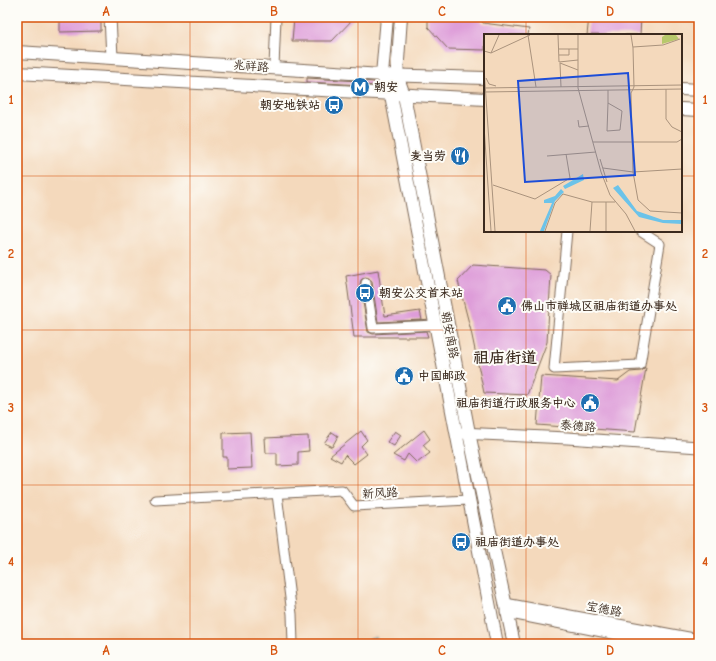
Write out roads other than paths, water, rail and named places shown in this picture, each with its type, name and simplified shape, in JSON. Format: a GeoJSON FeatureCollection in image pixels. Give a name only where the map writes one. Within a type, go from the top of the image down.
{"type":"FeatureCollection","features":[{"type":"Feature","properties":{"kind":"main road"},"geometry":{"type":"LineString","coordinates":[[382,74],[387,17]]}},
{"type":"Feature","properties":{"kind":"main road"},"geometry":{"type":"LineString","coordinates":[[397,75],[401,17]]}},
{"type":"Feature","properties":{"kind":"main road","name":"兆祥路"},"geometry":{"type":"LineString","coordinates":[[17,52],[397,75],[484,78]]}},
{"type":"Feature","properties":{"kind":"main road","name":"兆祥路"},"geometry":{"type":"LineString","coordinates":[[17,73],[484,100]]}},
{"type":"Feature","properties":{"kind":"main road","name":"朝安南路"},"geometry":{"type":"LineString","coordinates":[[382,74],[391,95],[497,644]]}},
{"type":"Feature","properties":{"kind":"main road","name":"朝安南路"},"geometry":{"type":"LineString","coordinates":[[397,75],[404,95],[468,433],[514,644]]}},
{"type":"Feature","properties":{"kind":"main road"},"geometry":{"type":"LineString","coordinates":[[682,89],[699,90]]}},
{"type":"Feature","properties":{"kind":"main road"},"geometry":{"type":"LineString","coordinates":[[682,110],[699,110]]}},
{"type":"Feature","properties":{"kind":"street"},"geometry":{"type":"LineString","coordinates":[[110,17],[112,57]]}},
{"type":"Feature","properties":{"kind":"street"},"geometry":{"type":"LineString","coordinates":[[274,67],[276,17]]}},
{"type":"Feature","properties":{"kind":"street"},"geometry":{"type":"LineString","coordinates":[[566,232],[554,369],[640,365],[660,244],[642,232]]}},
{"type":"Feature","properties":{"kind":"street"},"geometry":{"type":"LineString","coordinates":[[366,283],[373,328],[435,325]]}},
{"type":"Feature","properties":{"kind":"street","name":"泰德路"},"geometry":{"type":"LineString","coordinates":[[455,432],[699,447]]}},
{"type":"Feature","properties":{"kind":"street","name":"新风路"},"geometry":{"type":"LineString","coordinates":[[155,500],[342,490],[354,506],[468,500]]}},
{"type":"Feature","properties":{"kind":"street"},"geometry":{"type":"LineString","coordinates":[[277,494],[292,614],[293,644]]}},
{"type":"Feature","properties":{"kind":"street","name":"宝德路"},"geometry":{"type":"LineString","coordinates":[[506,608],[699,640]]}},
{"type":"Feature","properties":{"kind":"street","name":"宝德路"},"geometry":{"type":"LineString","coordinates":[[506,608],[668,644]]}},
{"type":"Feature","properties":{"kind":"water"},"geometry":{"type":"Polygon","coordinates":[[[376,637],[378,644],[355,644],[370,640],[370,638],[376,637]]]}},
{"type":"Feature","properties":{"kind":"place","name":"朝安"},"geometry":{"type":"Point","coordinates":[360,87]}},
{"type":"Feature","properties":{"kind":"place","name":"朝安地铁站"},"geometry":{"type":"Point","coordinates":[334,105]}},
{"type":"Feature","properties":{"kind":"place","name":"麦当劳"},"geometry":{"type":"Point","coordinates":[460,156]}},
{"type":"Feature","properties":{"kind":"place","name":"朝安公交首末站"},"geometry":{"type":"Point","coordinates":[365,293]}},
{"type":"Feature","properties":{"kind":"place","name":"佛山市禅城区祖庙街道办事处"},"geometry":{"type":"Point","coordinates":[507,306]}},
{"type":"Feature","properties":{"kind":"place","name":"中国邮政"},"geometry":{"type":"Point","coordinates":[404,376]}},
{"type":"Feature","properties":{"kind":"place","name":"祖庙街道行政服务中心"},"geometry":{"type":"Point","coordinates":[590,403]}},
{"type":"Feature","properties":{"kind":"place","name":"祖庙街道办事处"},"geometry":{"type":"Point","coordinates":[461,542]}},
{"type":"Feature","properties":{"kind":"district","name":"祖庙街道"},"geometry":{"type":"Point","coordinates":[505,357]}}]}
